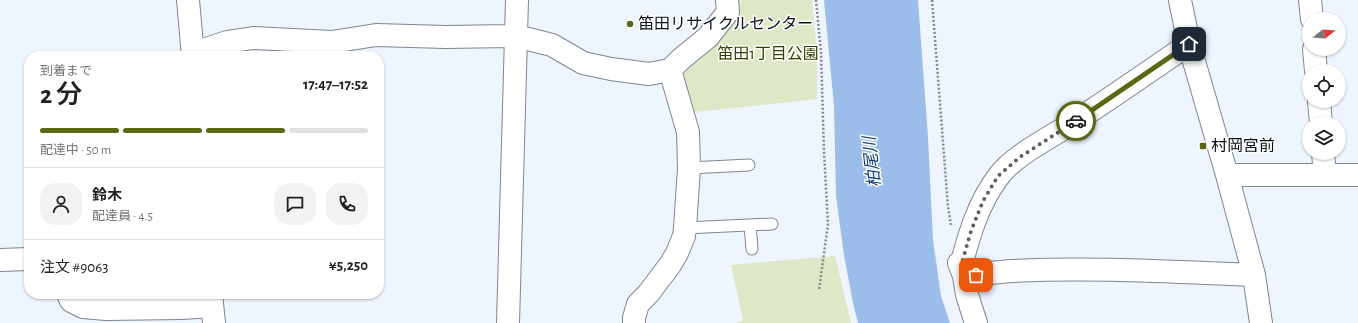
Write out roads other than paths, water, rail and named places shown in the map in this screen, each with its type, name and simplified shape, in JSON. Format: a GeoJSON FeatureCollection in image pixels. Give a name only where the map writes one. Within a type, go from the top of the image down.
{"type":"FeatureCollection","features":[{"type":"Feature","properties":{"kind":"street"},"geometry":{"type":"LineString","coordinates":[[188,0],[192,51]]}},
{"type":"Feature","properties":{"kind":"street"},"geometry":{"type":"LineString","coordinates":[[508,323],[517,0]]}},
{"type":"Feature","properties":{"kind":"street"},"geometry":{"type":"LineString","coordinates":[[203,51],[227,42],[253,38],[332,42],[376,35],[446,37],[516,36],[552,45],[583,63],[611,69],[649,74],[670,70],[708,37],[728,12],[728,0]]}},
{"type":"Feature","properties":{"kind":"street"},"geometry":{"type":"LineString","coordinates":[[1180,0],[1189,44],[1254,275],[1261,323]]}},
{"type":"Feature","properties":{"kind":"street"},"geometry":{"type":"LineString","coordinates":[[1310,0],[1311,12]]}},
{"type":"Feature","properties":{"kind":"street"},"geometry":{"type":"LineString","coordinates":[[976,323],[960,267],[971,231],[983,201],[998,176],[1020,157],[1189,44]]}},
{"type":"Feature","properties":{"kind":"street"},"geometry":{"type":"LineString","coordinates":[[634,323],[638,304],[648,294],[670,265],[679,247],[685,228],[688,132],[670,70]]}},
{"type":"Feature","properties":{"kind":"street"},"geometry":{"type":"LineString","coordinates":[[1227,175],[1324,164],[1358,175]]}},
{"type":"Feature","properties":{"kind":"street"},"geometry":{"type":"LineString","coordinates":[[0,260],[24,259]]}},
{"type":"Feature","properties":{"kind":"street"},"geometry":{"type":"LineString","coordinates":[[960,267],[1013,272],[1056,270],[1149,271],[1254,275]]}},
{"type":"Feature","properties":{"kind":"street"},"geometry":{"type":"LineString","coordinates":[[70,299],[71,301],[83,307],[212,308]]}},
{"type":"Feature","properties":{"kind":"lane"},"geometry":{"type":"LineString","coordinates":[[688,168],[749,165]]}},
{"type":"Feature","properties":{"kind":"lane"},"geometry":{"type":"LineString","coordinates":[[685,228],[772,224]]}},
{"type":"Feature","properties":{"kind":"lane"},"geometry":{"type":"LineString","coordinates":[[750,225],[752,249]]}},
{"type":"Feature","properties":{"kind":"water","name":"柏尾川"},"geometry":{"type":"Polygon","coordinates":[[[824,0],[918,0],[928,137],[933,240],[941,296],[950,323],[858,323],[844,255],[836,196],[834,106],[824,0]]]}},
{"type":"Feature","properties":{"kind":"place","name":"笛田リサイクルセンター"},"geometry":{"type":"Point","coordinates":[630,24]}},
{"type":"Feature","properties":{"kind":"place","name":"村岡宮前"},"geometry":{"type":"Point","coordinates":[1203,146]}},
{"type":"Feature","properties":{"kind":"park label","name":"笛田1丁目公園"},"geometry":{"type":"Point","coordinates":[768,54]}}]}
